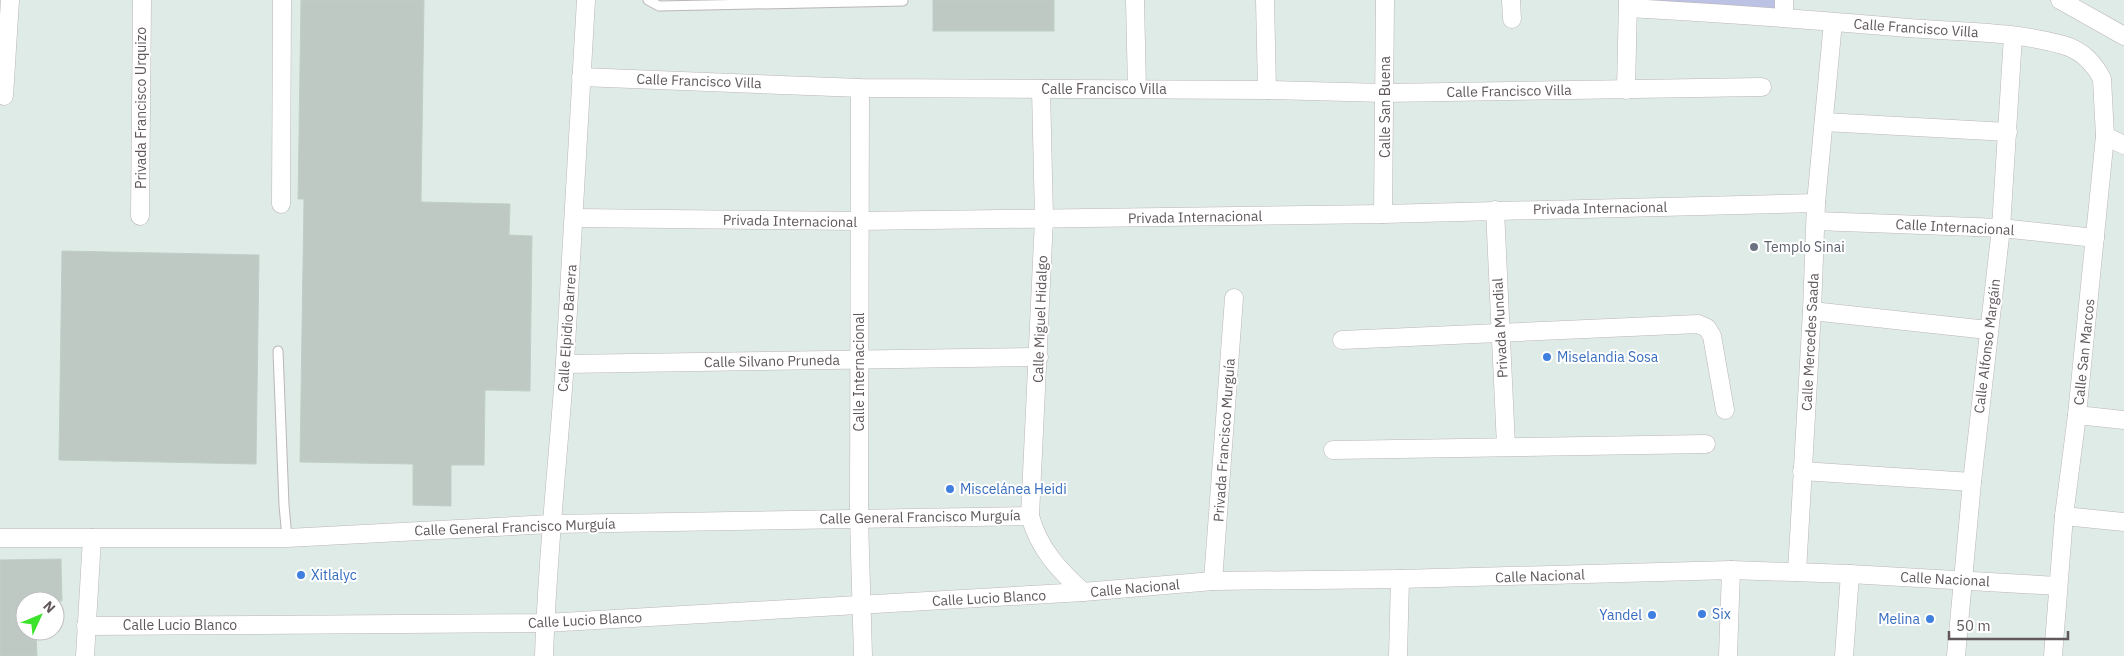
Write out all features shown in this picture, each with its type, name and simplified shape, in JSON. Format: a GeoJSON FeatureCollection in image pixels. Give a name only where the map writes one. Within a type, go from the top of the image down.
{"type":"FeatureCollection","features":[{"type":"Feature","properties":{"kind":"street"},"geometry":{"type":"LineString","coordinates":[[4,96],[10,0]]}},
{"type":"Feature","properties":{"kind":"street","name":"Privada Francisco Urquizo"},"geometry":{"type":"LineString","coordinates":[[140,216],[142,0]]}},
{"type":"Feature","properties":{"kind":"street"},"geometry":{"type":"LineString","coordinates":[[281,204],[282,0]]}},
{"type":"Feature","properties":{"kind":"street","name":"Calle Elpidio Barrera"},"geometry":{"type":"LineString","coordinates":[[544,656],[550,524],[565,364],[586,0]]}},
{"type":"Feature","properties":{"kind":"street"},"geometry":{"type":"LineString","coordinates":[[1135,0],[1137,89]]}},
{"type":"Feature","properties":{"kind":"street"},"geometry":{"type":"LineString","coordinates":[[1265,0],[1267,90]]}},
{"type":"Feature","properties":{"kind":"street","name":"Calle San Buena"},"geometry":{"type":"LineString","coordinates":[[1383,214],[1385,0]]}},
{"type":"Feature","properties":{"kind":"street"},"geometry":{"type":"LineString","coordinates":[[1512,0],[1512,19]]}},
{"type":"Feature","properties":{"kind":"street"},"geometry":{"type":"LineString","coordinates":[[2060,0],[2124,36]]}},
{"type":"Feature","properties":{"kind":"street"},"geometry":{"type":"LineString","coordinates":[[1626,90],[1628,4]]}},
{"type":"Feature","properties":{"kind":"street","name":"Calle Francisco Villa"},"geometry":{"type":"LineString","coordinates":[[1628,4],[1784,8],[1833,22],[2012,36],[2063,45],[2082,54]]}},
{"type":"Feature","properties":{"kind":"street","name":"Calle Mercedes Saada"},"geometry":{"type":"LineString","coordinates":[[1796,572],[1812,312],[1816,203],[1833,22]]}},
{"type":"Feature","properties":{"kind":"street","name":"Calle Alfonso Margáin"},"geometry":{"type":"LineString","coordinates":[[1956,656],[1972,482],[2001,228],[2012,36]]}},
{"type":"Feature","properties":{"kind":"street","name":"Calle San Marcos"},"geometry":{"type":"LineString","coordinates":[[2053,656],[2064,516],[2077,415],[2105,136],[2102,79],[2098,70],[2082,54]]}},
{"type":"Feature","properties":{"kind":"street","name":"Calle Francisco Villa"},"geometry":{"type":"LineString","coordinates":[[581,77],[860,88],[1267,90],[1385,93],[1762,88]]}},
{"type":"Feature","properties":{"kind":"street","name":"Calle Internacional"},"geometry":{"type":"LineString","coordinates":[[860,88],[858,222],[859,518],[863,656]]}},
{"type":"Feature","properties":{"kind":"street","name":"Calle Miguel Hidalgo"},"geometry":{"type":"LineString","coordinates":[[1041,89],[1044,219],[1030,516],[1042,547]]}},
{"type":"Feature","properties":{"kind":"street"},"geometry":{"type":"LineString","coordinates":[[1824,122],[2008,132]]}},
{"type":"Feature","properties":{"kind":"street"},"geometry":{"type":"LineString","coordinates":[[2105,136],[2124,145]]}},
{"type":"Feature","properties":{"kind":"street","name":"Privada Internacional"},"geometry":{"type":"LineString","coordinates":[[574,218],[858,222],[1383,214],[1816,203]]}},
{"type":"Feature","properties":{"kind":"street","name":"Privada Mundial"},"geometry":{"type":"LineString","coordinates":[[1495,210],[1499,333],[1506,446]]}},
{"type":"Feature","properties":{"kind":"street","name":"Calle Internacional"},"geometry":{"type":"LineString","coordinates":[[1816,221],[2001,228],[2095,238]]}},
{"type":"Feature","properties":{"kind":"street","name":"Privada Francisco Murguía"},"geometry":{"type":"LineString","coordinates":[[1213,582],[1234,298]]}},
{"type":"Feature","properties":{"kind":"street"},"geometry":{"type":"LineString","coordinates":[[1812,312],[1988,330]]}},
{"type":"Feature","properties":{"kind":"street"},"geometry":{"type":"LineString","coordinates":[[1342,340],[1704,325],[1712,336],[1725,410]]}},
{"type":"Feature","properties":{"kind":"street","name":"Calle Silvano Pruneda"},"geometry":{"type":"LineString","coordinates":[[565,364],[1039,356]]}},
{"type":"Feature","properties":{"kind":"street"},"geometry":{"type":"LineString","coordinates":[[2077,415],[2124,420]]}},
{"type":"Feature","properties":{"kind":"street"},"geometry":{"type":"LineString","coordinates":[[1333,450],[1706,444]]}},
{"type":"Feature","properties":{"kind":"street"},"geometry":{"type":"LineString","coordinates":[[1802,471],[1972,482]]}},
{"type":"Feature","properties":{"kind":"street","name":"Calle General Francisco Murguía"},"geometry":{"type":"LineString","coordinates":[[0,538],[287,538],[550,524],[1030,516]]}},
{"type":"Feature","properties":{"kind":"street"},"geometry":{"type":"LineString","coordinates":[[2064,516],[2124,522]]}},
{"type":"Feature","properties":{"kind":"street"},"geometry":{"type":"LineString","coordinates":[[85,656],[92,538]]}},
{"type":"Feature","properties":{"kind":"street","name":"Calle Nacional"},"geometry":{"type":"LineString","coordinates":[[1042,547],[1058,569],[1083,592],[1213,582],[1731,570],[1850,574],[2058,586]]}},
{"type":"Feature","properties":{"kind":"street"},"geometry":{"type":"LineString","coordinates":[[1728,656],[1731,570]]}},
{"type":"Feature","properties":{"kind":"street"},"geometry":{"type":"LineString","coordinates":[[1844,656],[1850,574]]}},
{"type":"Feature","properties":{"kind":"street"},"geometry":{"type":"LineString","coordinates":[[1398,656],[1400,579]]}},
{"type":"Feature","properties":{"kind":"street","name":"Calle Lucio Blanco"},"geometry":{"type":"LineString","coordinates":[[86,626],[545,623],[1083,592]]}},
{"type":"Feature","properties":{"kind":"lane"},"geometry":{"type":"LineString","coordinates":[[648,0],[659,6],[903,1]]}},
{"type":"Feature","properties":{"kind":"lane"},"geometry":{"type":"LineString","coordinates":[[278,351],[287,538]]}},
{"type":"Feature","properties":{"kind":"shaded area"},"geometry":{"type":"Polygon","coordinates":[[[1640,0],[1776,0],[1777,24],[1640,0]]]}},
{"type":"Feature","properties":{"kind":"building"},"geometry":{"type":"Polygon","coordinates":[[[301,0],[424,0],[421,202],[510,204],[509,235],[532,236],[530,391],[485,390],[484,465],[451,465],[451,506],[413,505],[413,464],[300,462],[304,199],[298,199],[301,0]]]}},
{"type":"Feature","properties":{"kind":"building"},"geometry":{"type":"Polygon","coordinates":[[[933,0],[1054,0],[1054,31],[933,31],[933,0]]]}},
{"type":"Feature","properties":{"kind":"building"},"geometry":{"type":"Polygon","coordinates":[[[62,251],[259,255],[256,464],[59,460],[62,251]]]}},
{"type":"Feature","properties":{"kind":"building"},"geometry":{"type":"Polygon","coordinates":[[[61,559],[62,591],[15,591],[15,641],[36,641],[37,656],[0,656],[0,560],[61,559]]]}},
{"type":"Feature","properties":{"kind":"place","name":"Templo Sinai"},"geometry":{"type":"Point","coordinates":[1754,247]}},
{"type":"Feature","properties":{"kind":"place","name":"Miselandia Sosa"},"geometry":{"type":"Point","coordinates":[1547,357]}},
{"type":"Feature","properties":{"kind":"place","name":"Miscelánea Heidi"},"geometry":{"type":"Point","coordinates":[950,489]}},
{"type":"Feature","properties":{"kind":"place","name":"Xitlalyc"},"geometry":{"type":"Point","coordinates":[301,575]}},
{"type":"Feature","properties":{"kind":"place","name":"Six"},"geometry":{"type":"Point","coordinates":[1702,614]}},
{"type":"Feature","properties":{"kind":"place","name":"Yandel"},"geometry":{"type":"Point","coordinates":[1652,615]}},
{"type":"Feature","properties":{"kind":"place","name":"Melina"},"geometry":{"type":"Point","coordinates":[1930,619]}}]}
